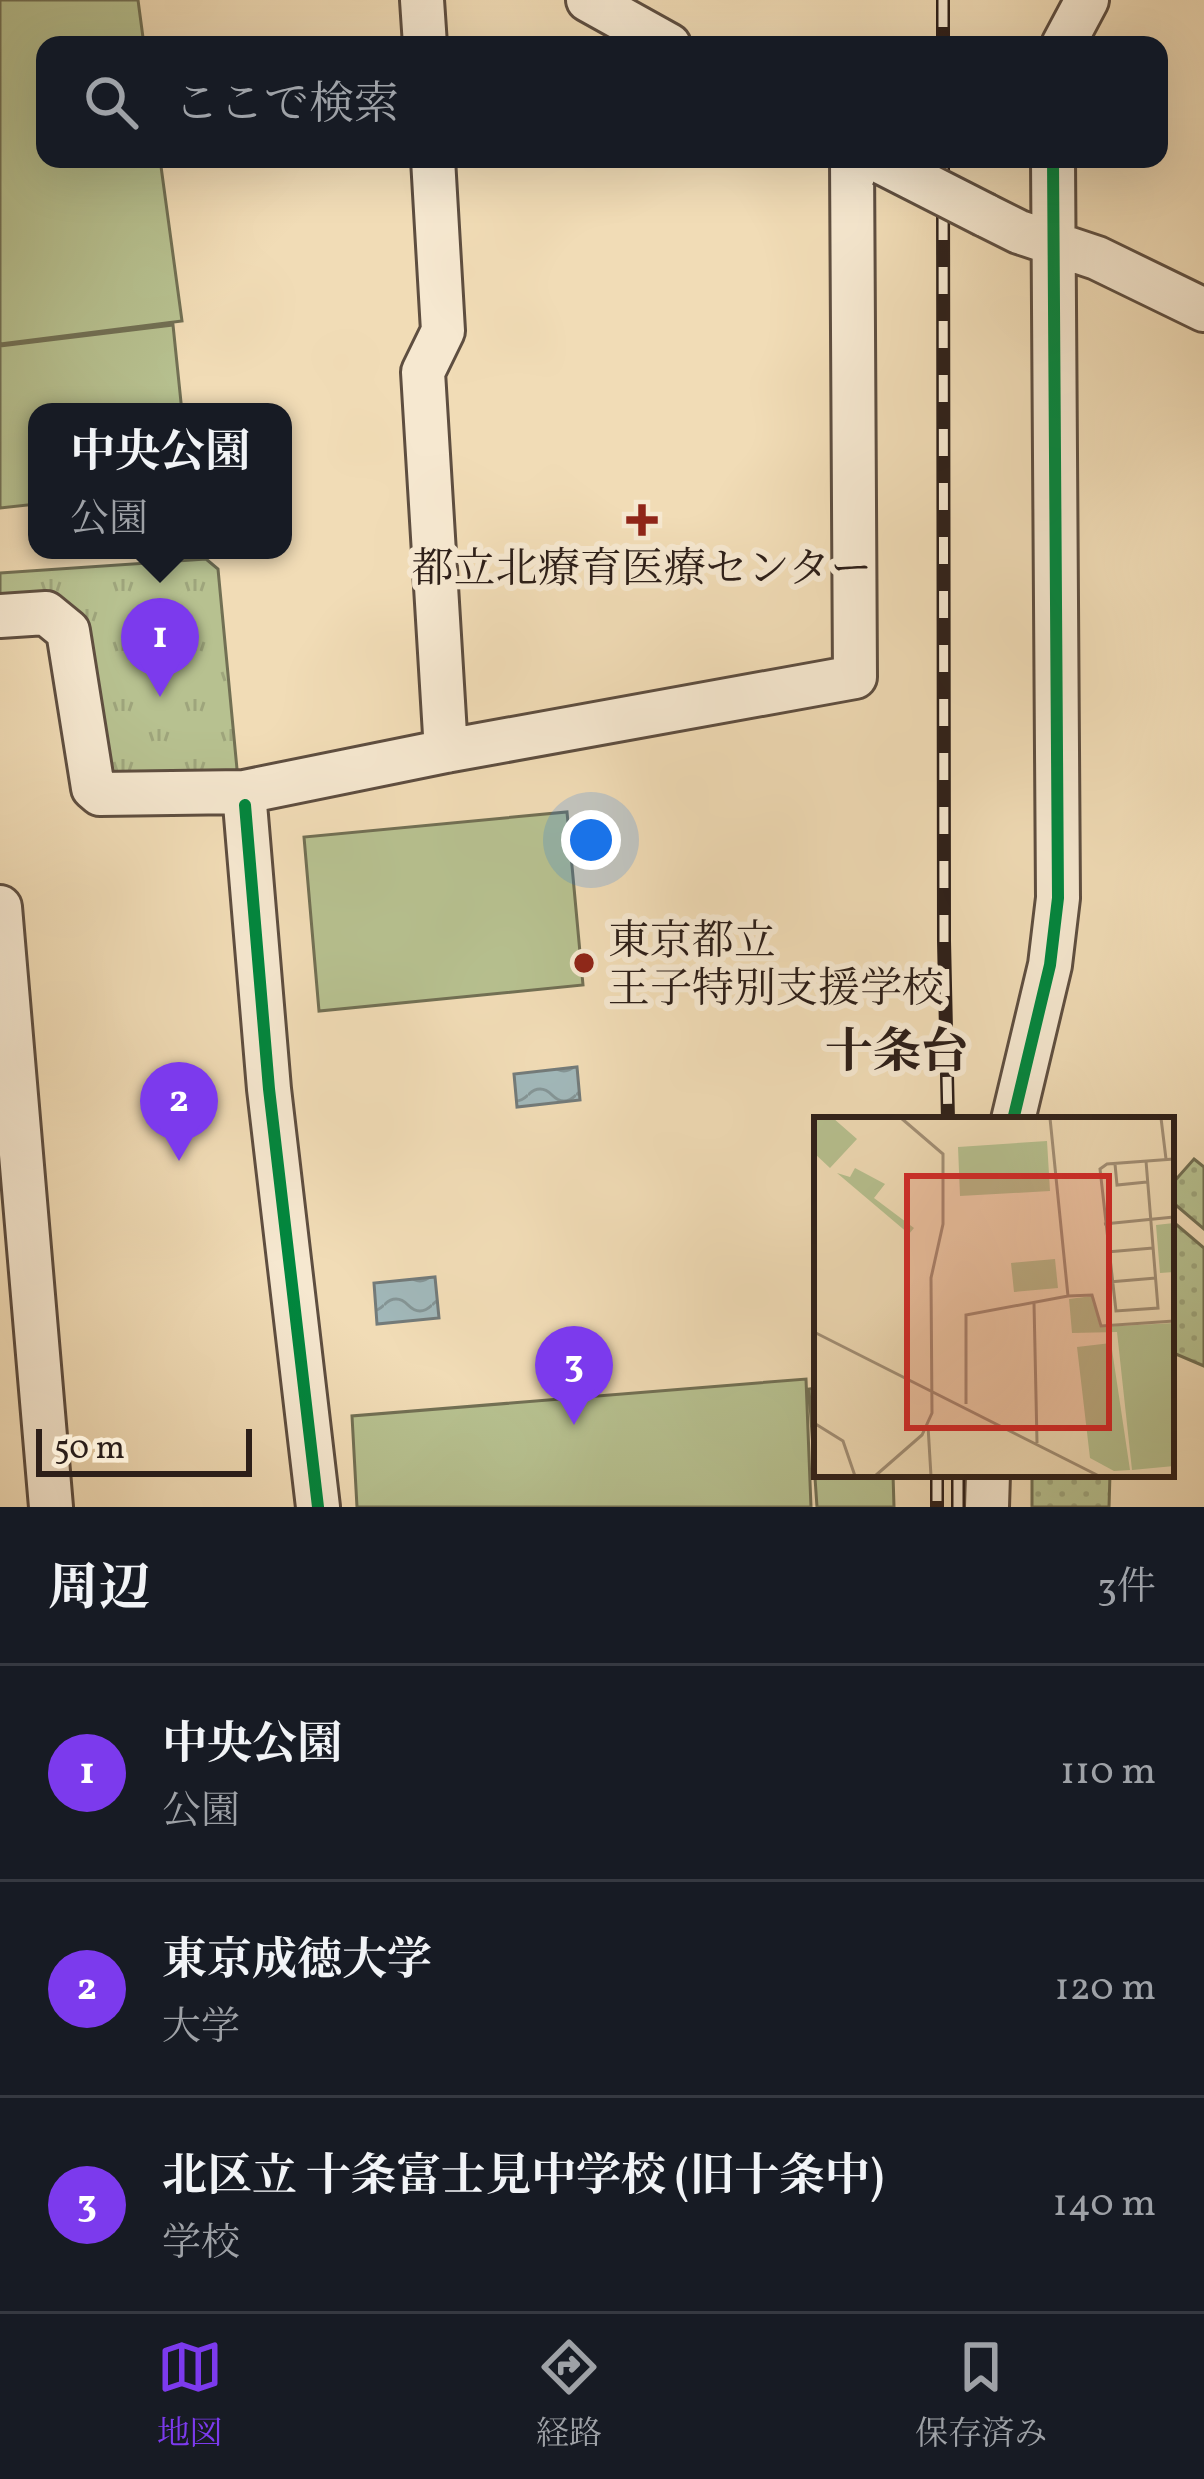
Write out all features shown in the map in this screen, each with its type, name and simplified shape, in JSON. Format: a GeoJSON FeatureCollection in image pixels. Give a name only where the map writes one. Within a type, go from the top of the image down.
{"type":"FeatureCollection","features":[{"type":"Feature","properties":{"kind":"street"},"geometry":{"type":"LineString","coordinates":[[422,0],[424,36]]}},
{"type":"Feature","properties":{"kind":"street"},"geometry":{"type":"LineString","coordinates":[[588,0],[653,36]]}},
{"type":"Feature","properties":{"kind":"street"},"geometry":{"type":"LineString","coordinates":[[434,168],[443,331],[423,372],[446,751]]}},
{"type":"Feature","properties":{"kind":"street"},"geometry":{"type":"LineString","coordinates":[[0,616],[46,613],[68,631],[93,788],[100,794],[244,798],[446,751],[855,677],[870,168]]}},
{"type":"Feature","properties":{"kind":"street"},"geometry":{"type":"LineString","coordinates":[[887,168],[985,215],[1097,258],[1204,310]]}},
{"type":"Feature","properties":{"kind":"street"},"geometry":{"type":"LineString","coordinates":[[1014,1117],[1050,965],[1058,898],[1053,168]]}},
{"type":"Feature","properties":{"kind":"street"},"geometry":{"type":"LineString","coordinates":[[244,798],[269,1089],[318,1507]]}},
{"type":"Feature","properties":{"kind":"street"},"geometry":{"type":"LineString","coordinates":[[0,907],[13,1222],[51,1507]]}},
{"type":"Feature","properties":{"kind":"street"},"geometry":{"type":"LineString","coordinates":[[987,1507],[988,1477]]}},
{"type":"Feature","properties":{"kind":"green space"},"geometry":{"type":"Polygon","coordinates":[[[0,0],[138,0],[143,36],[36,36],[36,168],[161,168],[182,321],[0,344],[0,0]]]}},
{"type":"Feature","properties":{"kind":"green space"},"geometry":{"type":"Polygon","coordinates":[[[173,325],[181,403],[28,403],[28,505],[0,508],[0,346],[173,325]]]}},
{"type":"Feature","properties":{"kind":"green space"},"geometry":{"type":"Polygon","coordinates":[[[206,559],[218,569],[237,769],[226,779],[102,787],[80,625],[0,605],[0,573],[206,559]]]}},
{"type":"Feature","properties":{"kind":"green space"},"geometry":{"type":"Polygon","coordinates":[[[567,812],[583,985],[319,1011],[304,837],[567,812]]]}},
{"type":"Feature","properties":{"kind":"green space"},"geometry":{"type":"Polygon","coordinates":[[[1194,1159],[1204,1167],[1204,1229],[1174,1204],[1174,1182],[1194,1159]]]}},
{"type":"Feature","properties":{"kind":"green space"},"geometry":{"type":"Polygon","coordinates":[[[1174,1223],[1204,1248],[1204,1366],[1174,1353],[1174,1223]]]}},
{"type":"Feature","properties":{"kind":"green space"},"geometry":{"type":"Polygon","coordinates":[[[806,1379],[811,1507],[357,1507],[352,1416],[806,1379]]]}},
{"type":"Feature","properties":{"kind":"green space"},"geometry":{"type":"Polygon","coordinates":[[[814,1388],[814,1463],[809,1389],[814,1388]]]}},
{"type":"Feature","properties":{"kind":"green space"},"geometry":{"type":"Polygon","coordinates":[[[815,1477],[893,1477],[894,1507],[817,1507],[815,1477]]]}},
{"type":"Feature","properties":{"kind":"green space"},"geometry":{"type":"Polygon","coordinates":[[[1032,1477],[1110,1477],[1109,1507],[1032,1507],[1032,1477]]]}},
{"type":"Feature","properties":{"kind":"water"},"geometry":{"type":"Polygon","coordinates":[[[577,1067],[580,1100],[517,1107],[514,1074],[577,1067]]]}},
{"type":"Feature","properties":{"kind":"water"},"geometry":{"type":"Polygon","coordinates":[[[435,1277],[439,1318],[377,1324],[374,1283],[435,1277]]]}},
{"type":"Feature","properties":{"kind":"railway"},"geometry":{"type":"LineString","coordinates":[[943,0],[943,36]]}},
{"type":"Feature","properties":{"kind":"railway"},"geometry":{"type":"LineString","coordinates":[[943,168],[948,1117]]}},
{"type":"Feature","properties":{"kind":"railway"},"geometry":{"type":"LineString","coordinates":[[937,1477],[937,1507]]}},
{"type":"Feature","properties":{"kind":"railway"},"geometry":{"type":"LineString","coordinates":[[958,1477],[958,1507]]}},
{"type":"Feature","properties":{"kind":"cycle path"},"geometry":{"type":"LineString","coordinates":[[1014,1117],[1050,965],[1058,898],[1053,168]]}},
{"type":"Feature","properties":{"kind":"cycle path"},"geometry":{"type":"LineString","coordinates":[[245,805],[269,1089],[318,1507]]}},
{"type":"Feature","properties":{"kind":"place","name":"都立北療育医療センター"},"geometry":{"type":"Point","coordinates":[642,520]}},
{"type":"Feature","properties":{"kind":"place","name":"中央公園"},"geometry":{"type":"Point","coordinates":[160,697]}},
{"type":"Feature","properties":{"kind":"place","name":"東京都立 王子特別支援学校"},"geometry":{"type":"Point","coordinates":[584,963]}},
{"type":"Feature","properties":{"kind":"place","name":"東京成徳大学"},"geometry":{"type":"Point","coordinates":[179,1161]}},
{"type":"Feature","properties":{"kind":"place","name":"北区立 十条富士見中学校 (旧十条中)"},"geometry":{"type":"Point","coordinates":[574,1425]}},
{"type":"Feature","properties":{"kind":"district","name":"十条台"},"geometry":{"type":"Point","coordinates":[897,1050]}}]}
